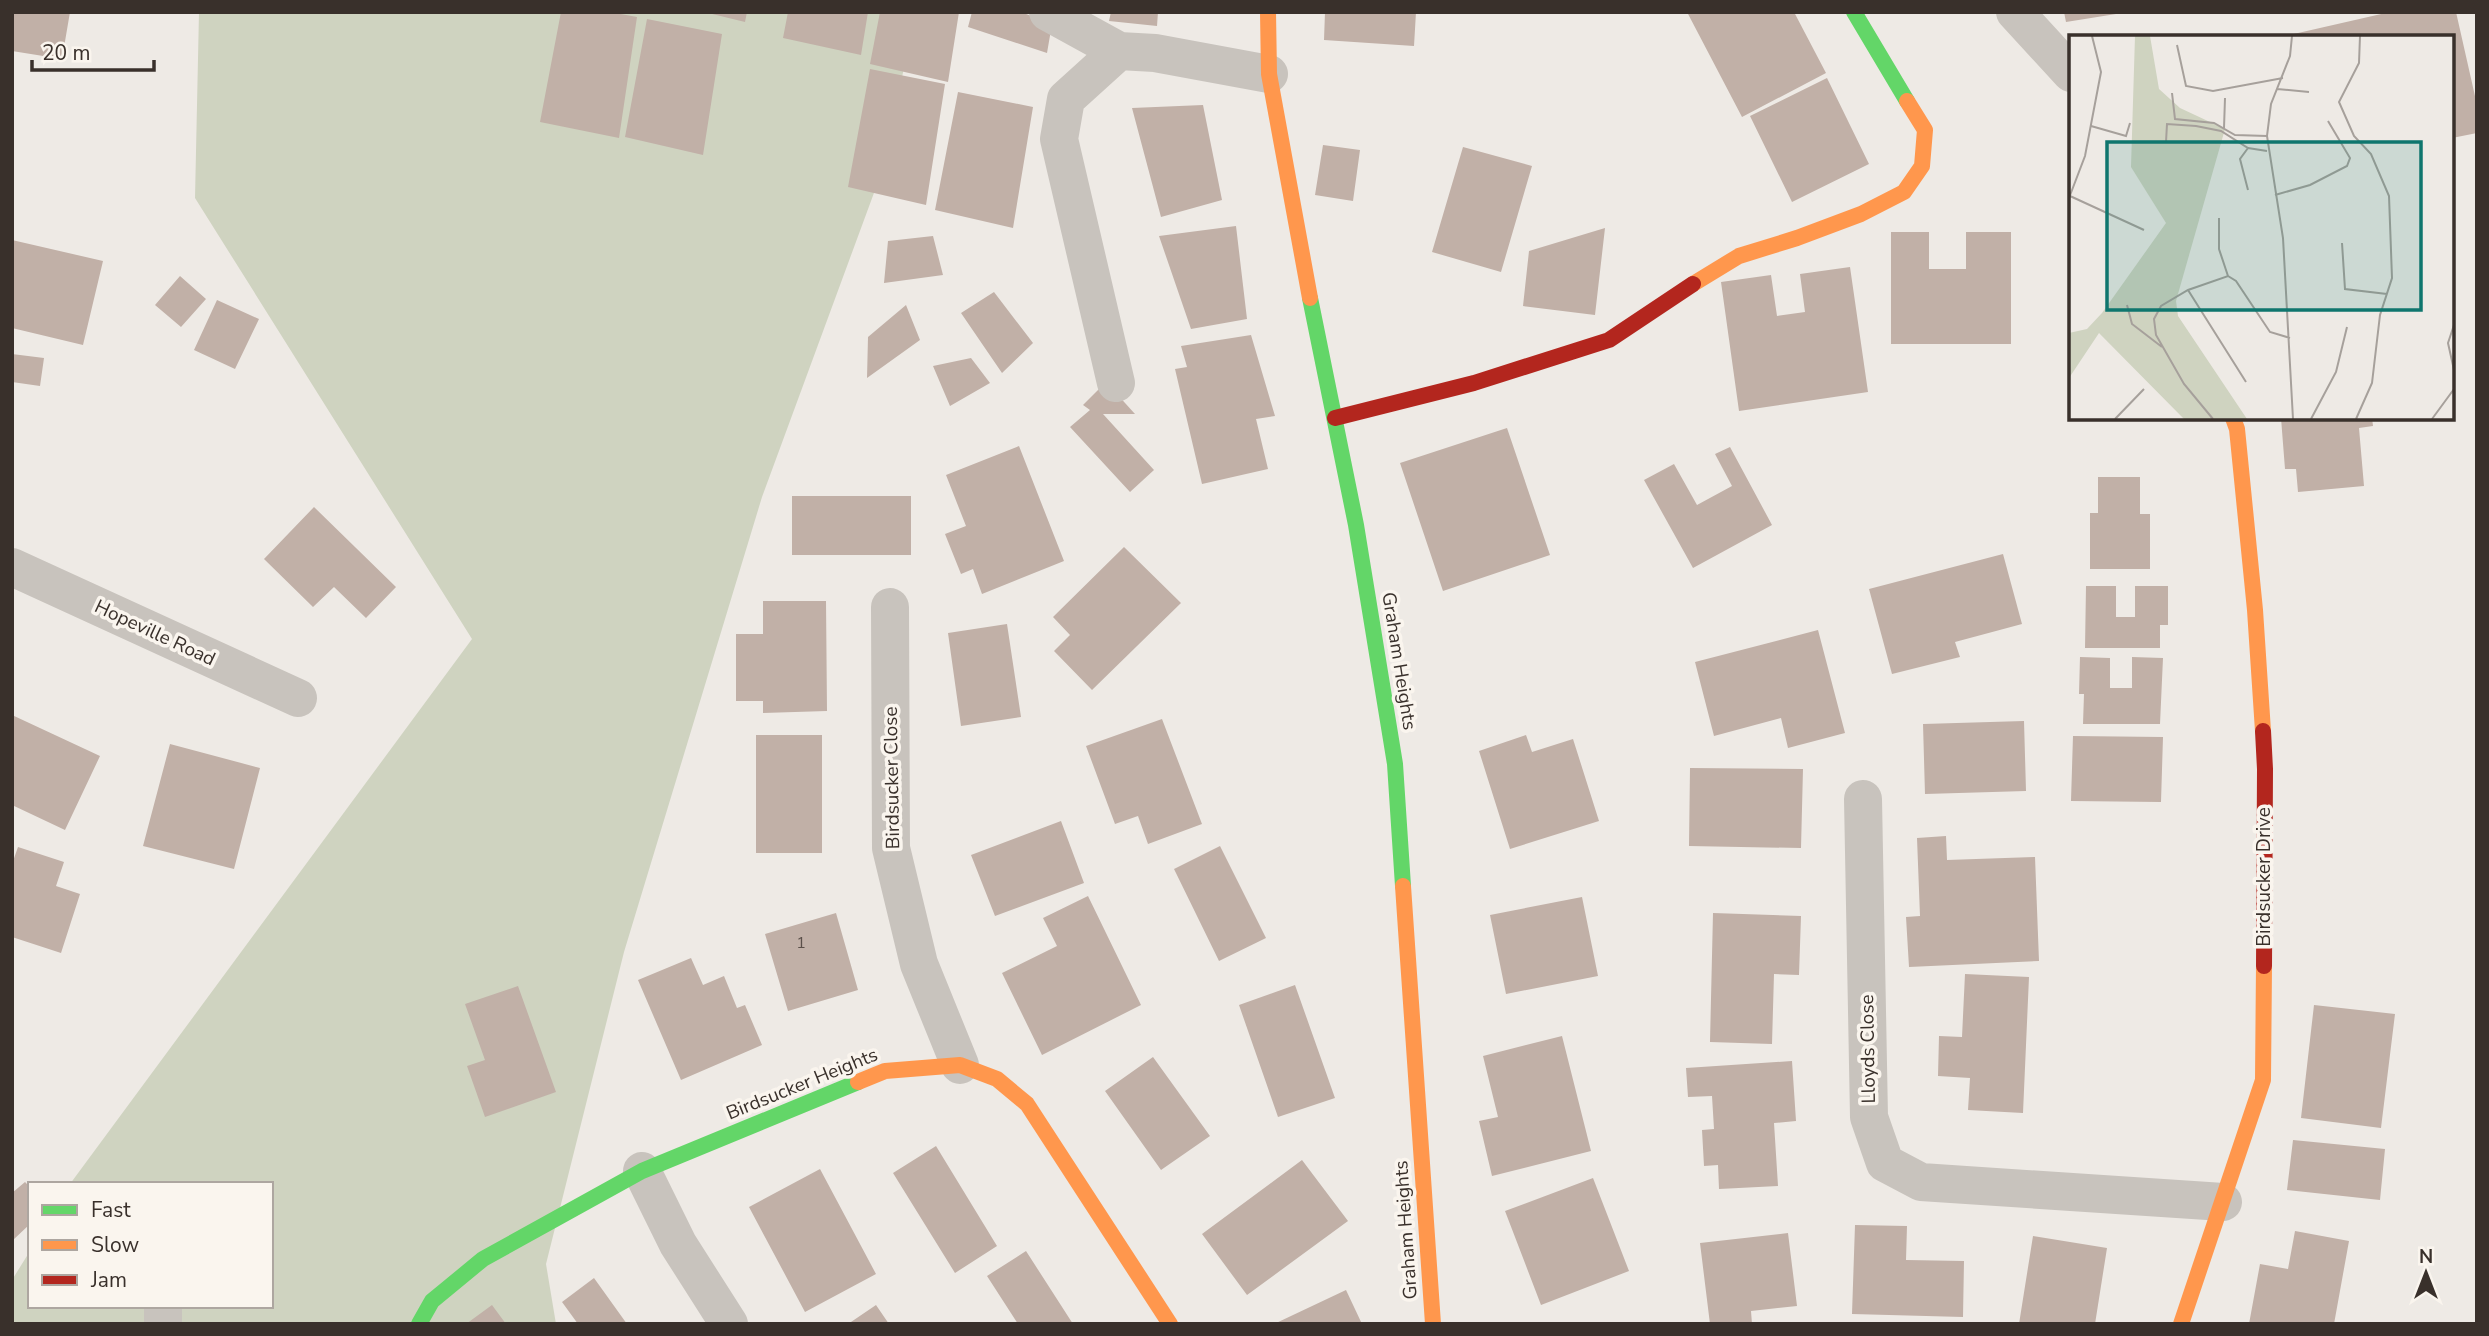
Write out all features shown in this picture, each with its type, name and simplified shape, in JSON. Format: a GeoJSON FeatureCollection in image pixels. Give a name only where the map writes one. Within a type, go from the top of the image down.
{"type":"FeatureCollection","features":[{"type":"Feature","properties":{"kind":"street"},"geometry":{"type":"LineString","coordinates":[[1048,12],[1119,51],[1155,53],[1269,74]]}},
{"type":"Feature","properties":{"kind":"street","name":"Graham Heights"},"geometry":{"type":"LineString","coordinates":[[1268,12],[1269,74],[1356,525],[1395,764],[1433,1324]]}},
{"type":"Feature","properties":{"kind":"street"},"geometry":{"type":"LineString","coordinates":[[1335,418],[1474,383],[1609,340],[1739,256],[1861,214],[1904,192],[1922,166],[1925,130],[1854,12]]}},
{"type":"Feature","properties":{"kind":"street"},"geometry":{"type":"LineString","coordinates":[[2015,12],[2069,71]]}},
{"type":"Feature","properties":{"kind":"street"},"geometry":{"type":"LineString","coordinates":[[1116,383],[1059,139],[1066,99],[1119,51]]}},
{"type":"Feature","properties":{"kind":"street","name":"Birdsucker Drive"},"geometry":{"type":"LineString","coordinates":[[2180,1324],[2263,1080],[2265,769],[2255,610],[2237,429],[2234,420]]}},
{"type":"Feature","properties":{"kind":"street","name":"Hopeville Road"},"geometry":{"type":"LineString","coordinates":[[12,567],[298,698]]}},
{"type":"Feature","properties":{"kind":"street","name":"Birdsucker Close"},"geometry":{"type":"LineString","coordinates":[[890,607],[891,848],[919,964],[960,1065]]}},
{"type":"Feature","properties":{"kind":"street","name":"Lloyds Close"},"geometry":{"type":"LineString","coordinates":[[1863,799],[1869,1117],[1885,1163],[1921,1182],[2223,1202]]}},
{"type":"Feature","properties":{"kind":"street","name":"Birdsucker Heights"},"geometry":{"type":"LineString","coordinates":[[418,1324],[432,1301],[484,1259],[642,1171],[886,1071],[960,1065],[997,1079],[1027,1104],[1170,1324]]}},
{"type":"Feature","properties":{"kind":"street"},"geometry":{"type":"LineString","coordinates":[[642,1171],[678,1244],[729,1324]]}},
{"type":"Feature","properties":{"kind":"green space"},"geometry":{"type":"Polygon","coordinates":[[[199,12],[915,12],[885,163],[762,497],[624,952],[546,1264],[556,1324],[12,1324],[12,1280],[28,1254],[28,1308],[273,1308],[273,1182],[71,1182],[472,639],[195,198],[199,12]]]}},
{"type":"Feature","properties":{"kind":"building"},"geometry":{"type":"Polygon","coordinates":[[[12,12],[70,12],[62,59],[12,51],[12,12]]]}},
{"type":"Feature","properties":{"kind":"building"},"geometry":{"type":"Polygon","coordinates":[[[561,12],[610,12],[637,17],[619,138],[540,122],[561,12]]]}},
{"type":"Feature","properties":{"kind":"building"},"geometry":{"type":"Polygon","coordinates":[[[704,12],[747,12],[745,22],[704,12]]]}},
{"type":"Feature","properties":{"kind":"building"},"geometry":{"type":"Polygon","coordinates":[[[788,12],[868,12],[861,55],[783,38],[788,12]]]}},
{"type":"Feature","properties":{"kind":"building"},"geometry":{"type":"Polygon","coordinates":[[[880,12],[959,12],[948,82],[870,64],[880,12]]]}},
{"type":"Feature","properties":{"kind":"building"},"geometry":{"type":"Polygon","coordinates":[[[972,12],[1021,12],[1052,24],[1047,53],[968,27],[972,12]]]}},
{"type":"Feature","properties":{"kind":"building"},"geometry":{"type":"Polygon","coordinates":[[[1111,12],[1158,12],[1157,26],[1109,21],[1111,12]]]}},
{"type":"Feature","properties":{"kind":"building"},"geometry":{"type":"Polygon","coordinates":[[[1325,12],[1416,12],[1414,46],[1324,40],[1325,12]]]}},
{"type":"Feature","properties":{"kind":"building"},"geometry":{"type":"Polygon","coordinates":[[[1687,12],[1794,12],[1826,73],[1742,117],[1687,12]]]}},
{"type":"Feature","properties":{"kind":"building"},"geometry":{"type":"Polygon","coordinates":[[[2064,12],[2116,12],[2116,14],[2066,22],[2064,12]]]}},
{"type":"Feature","properties":{"kind":"building"},"geometry":{"type":"Polygon","coordinates":[[[2390,12],[2456,12],[2477,105],[2477,133],[2454,138],[2454,35],[2290,35],[2390,12]]]}},
{"type":"Feature","properties":{"kind":"building"},"geometry":{"type":"Polygon","coordinates":[[[647,19],[722,34],[703,155],[625,137],[647,19]]]}},
{"type":"Feature","properties":{"kind":"building"},"geometry":{"type":"Polygon","coordinates":[[[870,69],[945,84],[926,205],[848,187],[870,69]]]}},
{"type":"Feature","properties":{"kind":"building"},"geometry":{"type":"Polygon","coordinates":[[[1827,78],[1869,164],[1792,202],[1750,116],[1827,78]]]}},
{"type":"Feature","properties":{"kind":"building"},"geometry":{"type":"Polygon","coordinates":[[[958,92],[1033,107],[1013,228],[935,210],[958,92]]]}},
{"type":"Feature","properties":{"kind":"building"},"geometry":{"type":"Polygon","coordinates":[[[1203,105],[1222,200],[1161,217],[1132,108],[1203,105]]]}},
{"type":"Feature","properties":{"kind":"building"},"geometry":{"type":"Polygon","coordinates":[[[1323,145],[1360,150],[1353,201],[1315,195],[1323,145]]]}},
{"type":"Feature","properties":{"kind":"building"},"geometry":{"type":"Polygon","coordinates":[[[1463,147],[1532,166],[1501,272],[1432,252],[1463,147]]]}},
{"type":"Feature","properties":{"kind":"building"},"geometry":{"type":"Polygon","coordinates":[[[1236,226],[1247,319],[1191,329],[1159,236],[1236,226]]]}},
{"type":"Feature","properties":{"kind":"building"},"geometry":{"type":"Polygon","coordinates":[[[1605,228],[1595,315],[1523,306],[1529,251],[1605,228]]]}},
{"type":"Feature","properties":{"kind":"building"},"geometry":{"type":"Polygon","coordinates":[[[1891,232],[1929,232],[1929,269],[1966,269],[1966,232],[2011,232],[2011,344],[1891,344],[1891,232]]]}},
{"type":"Feature","properties":{"kind":"building"},"geometry":{"type":"Polygon","coordinates":[[[933,236],[943,275],[884,283],[888,241],[933,236]]]}},
{"type":"Feature","properties":{"kind":"building"},"geometry":{"type":"Polygon","coordinates":[[[12,240],[103,261],[83,345],[12,328],[12,240]]]}},
{"type":"Feature","properties":{"kind":"building"},"geometry":{"type":"Polygon","coordinates":[[[1850,267],[1868,392],[1739,411],[1721,282],[1771,275],[1777,316],[1805,312],[1800,274],[1850,267]]]}},
{"type":"Feature","properties":{"kind":"building"},"geometry":{"type":"Polygon","coordinates":[[[180,276],[206,299],[181,327],[155,305],[180,276]]]}},
{"type":"Feature","properties":{"kind":"building"},"geometry":{"type":"Polygon","coordinates":[[[994,292],[1033,343],[1002,373],[961,313],[994,292]]]}},
{"type":"Feature","properties":{"kind":"building"},"geometry":{"type":"Polygon","coordinates":[[[217,300],[259,319],[235,369],[194,350],[217,300]]]}},
{"type":"Feature","properties":{"kind":"building"},"geometry":{"type":"Polygon","coordinates":[[[906,305],[920,340],[867,378],[868,337],[906,305]]]}},
{"type":"Feature","properties":{"kind":"building"},"geometry":{"type":"Polygon","coordinates":[[[1251,335],[1275,416],[1256,419],[1268,469],[1202,484],[1175,369],[1187,367],[1181,346],[1251,335]]]}},
{"type":"Feature","properties":{"kind":"building"},"geometry":{"type":"Polygon","coordinates":[[[12,354],[44,358],[40,386],[12,382],[12,354]]]}},
{"type":"Feature","properties":{"kind":"building"},"geometry":{"type":"Polygon","coordinates":[[[971,358],[990,383],[950,406],[933,366],[971,358]]]}},
{"type":"Feature","properties":{"kind":"building"},"geometry":{"type":"Polygon","coordinates":[[[1106,382],[1135,414],[1103,414],[1154,470],[1130,492],[1070,427],[1090,410],[1083,405],[1106,382]]]}},
{"type":"Feature","properties":{"kind":"building"},"geometry":{"type":"Polygon","coordinates":[[[2281,420],[2372,420],[2373,426],[2359,428],[2364,486],[2298,492],[2296,469],[2285,469],[2281,420]]]}},
{"type":"Feature","properties":{"kind":"building"},"geometry":{"type":"Polygon","coordinates":[[[1507,428],[1550,555],[1443,591],[1400,463],[1507,428]]]}},
{"type":"Feature","properties":{"kind":"building"},"geometry":{"type":"Polygon","coordinates":[[[1019,446],[1064,561],[982,594],[973,569],[961,574],[945,534],[966,526],[946,475],[1019,446]]]}},
{"type":"Feature","properties":{"kind":"building"},"geometry":{"type":"Polygon","coordinates":[[[1730,447],[1772,525],[1693,568],[1644,480],[1674,464],[1697,505],[1732,486],[1715,454],[1730,447]]]}},
{"type":"Feature","properties":{"kind":"building"},"geometry":{"type":"Polygon","coordinates":[[[2098,477],[2140,477],[2140,514],[2150,514],[2150,569],[2090,569],[2090,513],[2098,513],[2098,477]]]}},
{"type":"Feature","properties":{"kind":"building"},"geometry":{"type":"Polygon","coordinates":[[[792,496],[911,496],[911,555],[792,555],[792,496]]]}},
{"type":"Feature","properties":{"kind":"building"},"geometry":{"type":"Polygon","coordinates":[[[314,507],[396,587],[366,618],[334,587],[313,607],[264,559],[314,507]]]}},
{"type":"Feature","properties":{"kind":"building"},"geometry":{"type":"Polygon","coordinates":[[[1124,547],[1181,603],[1092,690],[1054,651],[1070,635],[1053,617],[1124,547]]]}},
{"type":"Feature","properties":{"kind":"building"},"geometry":{"type":"Polygon","coordinates":[[[2003,554],[2022,624],[1955,642],[1960,657],[1892,674],[1869,589],[2003,554]]]}},
{"type":"Feature","properties":{"kind":"building"},"geometry":{"type":"Polygon","coordinates":[[[2086,586],[2116,586],[2116,617],[2135,617],[2135,586],[2168,586],[2168,625],[2160,625],[2160,648],[2085,648],[2086,586]]]}},
{"type":"Feature","properties":{"kind":"building"},"geometry":{"type":"Polygon","coordinates":[[[763,601],[826,601],[827,711],[763,713],[763,701],[736,701],[736,634],[763,634],[763,601]]]}},
{"type":"Feature","properties":{"kind":"building"},"geometry":{"type":"Polygon","coordinates":[[[1007,624],[1021,717],[961,726],[948,633],[1007,624]]]}},
{"type":"Feature","properties":{"kind":"building"},"geometry":{"type":"Polygon","coordinates":[[[1818,630],[1845,733],[1788,748],[1781,718],[1714,736],[1695,662],[1818,630]]]}},
{"type":"Feature","properties":{"kind":"building"},"geometry":{"type":"Polygon","coordinates":[[[2080,657],[2110,658],[2110,688],[2132,688],[2132,657],[2163,658],[2160,724],[2083,724],[2084,694],[2079,694],[2080,657]]]}},
{"type":"Feature","properties":{"kind":"building"},"geometry":{"type":"Polygon","coordinates":[[[12,715],[100,756],[65,830],[12,805],[12,715]]]}},
{"type":"Feature","properties":{"kind":"building"},"geometry":{"type":"Polygon","coordinates":[[[1162,719],[1202,824],[1148,844],[1138,816],[1115,824],[1086,746],[1162,719]]]}},
{"type":"Feature","properties":{"kind":"building"},"geometry":{"type":"Polygon","coordinates":[[[2024,721],[2026,791],[1925,794],[1923,724],[2024,721]]]}},
{"type":"Feature","properties":{"kind":"building"},"geometry":{"type":"Polygon","coordinates":[[[756,735],[822,735],[822,853],[756,853],[756,735]]]}},
{"type":"Feature","properties":{"kind":"building"},"geometry":{"type":"Polygon","coordinates":[[[1526,735],[1532,752],[1573,739],[1599,821],[1510,849],[1479,751],[1526,735]]]}},
{"type":"Feature","properties":{"kind":"building"},"geometry":{"type":"Polygon","coordinates":[[[2073,736],[2163,737],[2161,802],[2071,801],[2073,736]]]}},
{"type":"Feature","properties":{"kind":"building"},"geometry":{"type":"Polygon","coordinates":[[[170,744],[260,768],[234,869],[143,846],[170,744]]]}},
{"type":"Feature","properties":{"kind":"building"},"geometry":{"type":"Polygon","coordinates":[[[1690,768],[1803,769],[1801,848],[1689,846],[1690,768]]]}},
{"type":"Feature","properties":{"kind":"building"},"geometry":{"type":"Polygon","coordinates":[[[1061,821],[1084,883],[995,916],[971,855],[1061,821]]]}},
{"type":"Feature","properties":{"kind":"building"},"geometry":{"type":"Polygon","coordinates":[[[1946,836],[1947,860],[2035,857],[2039,961],[1909,967],[1906,917],[1920,916],[1917,838],[1946,836]]]}},
{"type":"Feature","properties":{"kind":"building"},"geometry":{"type":"Polygon","coordinates":[[[1220,846],[1266,938],[1219,961],[1174,869],[1220,846]]]}},
{"type":"Feature","properties":{"kind":"building"},"geometry":{"type":"Polygon","coordinates":[[[18,847],[64,862],[56,886],[80,894],[61,953],[12,937],[12,864],[18,847]]]}},
{"type":"Feature","properties":{"kind":"building"},"geometry":{"type":"Polygon","coordinates":[[[1088,896],[1141,1005],[1042,1055],[1002,973],[1057,946],[1043,918],[1088,896]]]}},
{"type":"Feature","properties":{"kind":"building"},"geometry":{"type":"Polygon","coordinates":[[[1582,897],[1598,976],[1506,994],[1490,915],[1582,897]]]}},
{"type":"Feature","properties":{"kind":"building"},"geometry":{"type":"Polygon","coordinates":[[[836,913],[858,990],[788,1011],[765,934],[836,913]]]}},
{"type":"Feature","properties":{"kind":"building"},"geometry":{"type":"Polygon","coordinates":[[[1713,913],[1801,916],[1799,975],[1774,974],[1772,1044],[1710,1042],[1713,913]]]}},
{"type":"Feature","properties":{"kind":"building"},"geometry":{"type":"Polygon","coordinates":[[[691,958],[703,985],[724,976],[737,1008],[745,1005],[762,1045],[681,1080],[638,980],[691,958]]]}},
{"type":"Feature","properties":{"kind":"building"},"geometry":{"type":"Polygon","coordinates":[[[1965,974],[2029,977],[2023,1113],[1968,1110],[1970,1078],[1938,1076],[1939,1036],[1962,1037],[1965,974]]]}},
{"type":"Feature","properties":{"kind":"building"},"geometry":{"type":"Polygon","coordinates":[[[1295,985],[1335,1098],[1278,1117],[1239,1005],[1295,985]]]}},
{"type":"Feature","properties":{"kind":"building"},"geometry":{"type":"Polygon","coordinates":[[[518,986],[556,1092],[485,1117],[467,1066],[485,1060],[465,1004],[518,986]]]}},
{"type":"Feature","properties":{"kind":"building"},"geometry":{"type":"Polygon","coordinates":[[[2314,1005],[2395,1014],[2381,1128],[2301,1118],[2314,1005]]]}},
{"type":"Feature","properties":{"kind":"building"},"geometry":{"type":"Polygon","coordinates":[[[1562,1036],[1591,1151],[1492,1176],[1479,1121],[1498,1117],[1483,1056],[1562,1036]]]}},
{"type":"Feature","properties":{"kind":"building"},"geometry":{"type":"Polygon","coordinates":[[[1153,1057],[1210,1136],[1161,1170],[1105,1091],[1153,1057]]]}},
{"type":"Feature","properties":{"kind":"building"},"geometry":{"type":"Polygon","coordinates":[[[1792,1061],[1796,1121],[1774,1123],[1778,1186],[1719,1189],[1718,1165],[1704,1166],[1702,1130],[1714,1129],[1712,1096],[1688,1097],[1686,1068],[1792,1061]]]}},
{"type":"Feature","properties":{"kind":"building"},"geometry":{"type":"Polygon","coordinates":[[[2293,1140],[2385,1149],[2380,1200],[2287,1190],[2293,1140]]]}},
{"type":"Feature","properties":{"kind":"building"},"geometry":{"type":"Polygon","coordinates":[[[936,1146],[997,1246],[955,1273],[893,1173],[936,1146]]]}},
{"type":"Feature","properties":{"kind":"building"},"geometry":{"type":"Polygon","coordinates":[[[1302,1160],[1348,1221],[1247,1295],[1202,1234],[1302,1160]]]}},
{"type":"Feature","properties":{"kind":"building"},"geometry":{"type":"Polygon","coordinates":[[[820,1169],[876,1274],[805,1312],[749,1207],[820,1169]]]}},
{"type":"Feature","properties":{"kind":"building"},"geometry":{"type":"Polygon","coordinates":[[[1593,1178],[1629,1271],[1541,1305],[1505,1211],[1593,1178]]]}},
{"type":"Feature","properties":{"kind":"building"},"geometry":{"type":"Polygon","coordinates":[[[25,1182],[28,1185],[28,1226],[12,1241],[12,1193],[25,1182]]]}},
{"type":"Feature","properties":{"kind":"building"},"geometry":{"type":"Polygon","coordinates":[[[1855,1225],[1907,1226],[1906,1260],[1964,1261],[1963,1317],[1852,1314],[1855,1225]]]}},
{"type":"Feature","properties":{"kind":"building"},"geometry":{"type":"Polygon","coordinates":[[[2295,1231],[2349,1241],[2334,1324],[2249,1324],[2260,1264],[2288,1269],[2295,1231]]]}},
{"type":"Feature","properties":{"kind":"building"},"geometry":{"type":"Polygon","coordinates":[[[1788,1233],[1797,1306],[1751,1311],[1752,1324],[1710,1324],[1700,1243],[1788,1233]]]}},
{"type":"Feature","properties":{"kind":"building"},"geometry":{"type":"Polygon","coordinates":[[[2033,1236],[2107,1248],[2095,1324],[2019,1324],[2033,1236]]]}},
{"type":"Feature","properties":{"kind":"building"},"geometry":{"type":"Polygon","coordinates":[[[1026,1251],[1073,1324],[1018,1324],[987,1276],[1026,1251]]]}},
{"type":"Feature","properties":{"kind":"building"},"geometry":{"type":"Polygon","coordinates":[[[594,1278],[627,1324],[578,1324],[562,1302],[594,1278]]]}},
{"type":"Feature","properties":{"kind":"building"},"geometry":{"type":"Polygon","coordinates":[[[1346,1290],[1362,1324],[1274,1324],[1346,1290]]]}},
{"type":"Feature","properties":{"kind":"building"},"geometry":{"type":"Polygon","coordinates":[[[492,1305],[506,1324],[466,1324],[492,1305]]]}},
{"type":"Feature","properties":{"kind":"building"},"geometry":{"type":"Polygon","coordinates":[[[876,1305],[889,1324],[848,1324],[876,1305]]]}},
{"type":"Feature","properties":{"kind":"traffic: fast"},"geometry":{"type":"LineString","coordinates":[[1854,12],[1907,101]]}},
{"type":"Feature","properties":{"kind":"traffic: fast"},"geometry":{"type":"LineString","coordinates":[[1310,298],[1356,525],[1395,764],[1403,886]]}},
{"type":"Feature","properties":{"kind":"traffic: fast"},"geometry":{"type":"LineString","coordinates":[[419,1324],[432,1301],[483,1259],[642,1171],[858,1082]]}},
{"type":"Feature","properties":{"kind":"traffic: slow"},"geometry":{"type":"LineString","coordinates":[[1268,12],[1269,74],[1310,298]]}},
{"type":"Feature","properties":{"kind":"traffic: slow"},"geometry":{"type":"LineString","coordinates":[[1693,284],[1739,256],[1861,214],[1904,192],[1922,166],[1925,130],[1907,101]]}},
{"type":"Feature","properties":{"kind":"traffic: slow"},"geometry":{"type":"LineString","coordinates":[[2234,420],[2237,429],[2255,610],[2263,731]]}},
{"type":"Feature","properties":{"kind":"traffic: slow"},"geometry":{"type":"LineString","coordinates":[[1403,886],[1433,1324]]}},
{"type":"Feature","properties":{"kind":"traffic: slow"},"geometry":{"type":"LineString","coordinates":[[2181,1324],[2263,1080],[2264,966]]}},
{"type":"Feature","properties":{"kind":"traffic: slow"},"geometry":{"type":"LineString","coordinates":[[858,1082],[885,1071],[960,1065],[997,1079],[1027,1104],[1170,1324]]}},
{"type":"Feature","properties":{"kind":"traffic: jam"},"geometry":{"type":"LineString","coordinates":[[1335,418],[1474,383],[1609,340],[1693,284]]}},
{"type":"Feature","properties":{"kind":"traffic: jam"},"geometry":{"type":"LineString","coordinates":[[2263,731],[2264,966]]}}]}
